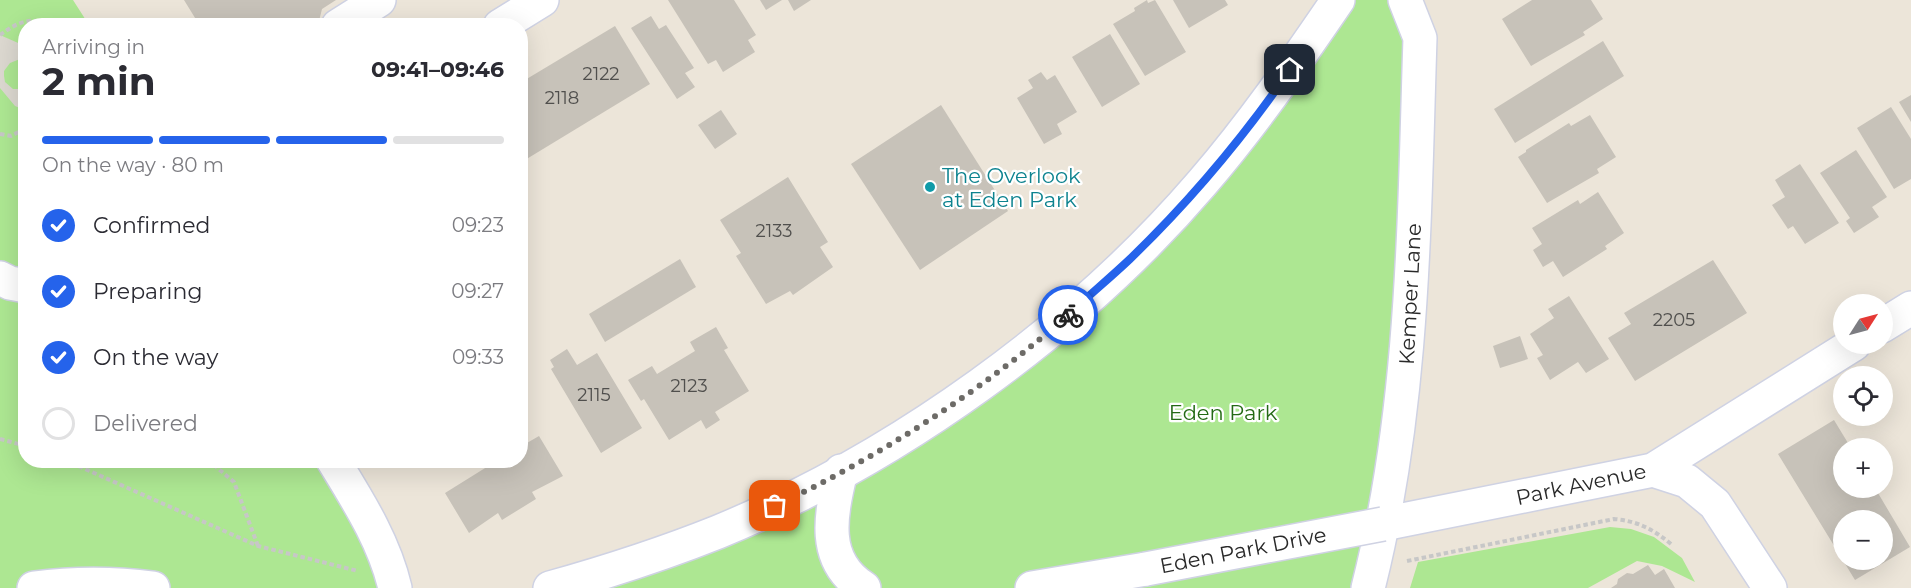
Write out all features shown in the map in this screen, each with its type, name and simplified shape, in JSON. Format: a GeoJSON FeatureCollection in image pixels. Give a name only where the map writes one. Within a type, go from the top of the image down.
{"type":"FeatureCollection","features":[{"type":"Feature","properties":{"kind":"street"},"geometry":{"type":"LineString","coordinates":[[351,18],[379,0]]}},
{"type":"Feature","properties":{"kind":"street"},"geometry":{"type":"LineString","coordinates":[[504,15],[542,0]]}},
{"type":"Feature","properties":{"kind":"street"},"geometry":{"type":"LineString","coordinates":[[550,588],[622,568],[718,531],[794,497],[885,447],[971,391],[1053,328],[1130,259],[1201,184],[1266,104],[1338,0]]}},
{"type":"Feature","properties":{"kind":"street","name":"Kemper Lane"},"geometry":{"type":"LineString","coordinates":[[1368,588],[1384,516],[1402,403],[1412,294],[1420,38],[1405,0]]}},
{"type":"Feature","properties":{"kind":"street"},"geometry":{"type":"LineString","coordinates":[[0,278],[18,284]]}},
{"type":"Feature","properties":{"kind":"street"},"geometry":{"type":"LineString","coordinates":[[1893,319],[1911,308]]}},
{"type":"Feature","properties":{"kind":"street","name":"Park Avenue"},"geometry":{"type":"LineString","coordinates":[[1383,524],[1653,470],[1838,354]]}},
{"type":"Feature","properties":{"kind":"street"},"geometry":{"type":"LineString","coordinates":[[338,468],[367,517],[387,561],[381,581]]}},
{"type":"Feature","properties":{"kind":"street"},"geometry":{"type":"LineString","coordinates":[[1653,470],[1687,481],[1715,504],[1770,588]]}},
{"type":"Feature","properties":{"kind":"street"},"geometry":{"type":"LineString","coordinates":[[841,471],[833,505],[831,532],[835,554],[847,574],[864,588]]}},
{"type":"Feature","properties":{"kind":"street","name":"Eden Park Drive"},"geometry":{"type":"LineString","coordinates":[[1032,588],[1383,524]]}},
{"type":"Feature","properties":{"kind":"street"},"geometry":{"type":"LineString","coordinates":[[34,588],[68,584],[122,584],[153,588]]}},
{"type":"Feature","properties":{"kind":"path"},"geometry":{"type":"LineString","coordinates":[[0,35],[18,24]]}},
{"type":"Feature","properties":{"kind":"path"},"geometry":{"type":"LineString","coordinates":[[0,134],[10,136],[18,132]]}},
{"type":"Feature","properties":{"kind":"path"},"geometry":{"type":"LineString","coordinates":[[0,439],[18,444]]}},
{"type":"Feature","properties":{"kind":"path"},"geometry":{"type":"LineString","coordinates":[[83,468],[258,546],[381,581]]}},
{"type":"Feature","properties":{"kind":"path"},"geometry":{"type":"LineString","coordinates":[[217,468],[234,482],[258,546]]}},
{"type":"Feature","properties":{"kind":"path"},"geometry":{"type":"LineString","coordinates":[[1407,561],[1614,519],[1630,520],[1645,526],[1671,544]]}},
{"type":"Feature","properties":{"kind":"green space"},"geometry":{"type":"Polygon","coordinates":[[[0,0],[73,0],[85,18],[18,18],[18,468],[336,468],[395,588],[0,588],[0,0]]]}},
{"type":"Feature","properties":{"kind":"green space","name":"Eden Park"},"geometry":{"type":"Polygon","coordinates":[[[1338,0],[1405,0],[1420,38],[1368,588],[550,588],[794,497],[1130,259],[1338,0]]]}},
{"type":"Feature","properties":{"kind":"green space"},"geometry":{"type":"Polygon","coordinates":[[[1610,527],[1631,529],[1654,537],[1682,558],[1695,582],[1662,566],[1637,561],[1588,588],[1410,588],[1418,562],[1610,527]]]}},
{"type":"Feature","properties":{"kind":"shaded area"},"geometry":{"type":"Polygon","coordinates":[[[0,35],[18,43],[18,60],[10,63],[4,71],[4,76],[5,82],[13,89],[18,89],[18,107],[0,88],[0,35]]]}},
{"type":"Feature","properties":{"kind":"building"},"geometry":{"type":"Polygon","coordinates":[[[184,0],[336,0],[322,9],[320,18],[195,18],[184,0]]]}},
{"type":"Feature","properties":{"kind":"building"},"geometry":{"type":"Polygon","coordinates":[[[668,0],[734,0],[756,35],[748,40],[755,52],[723,72],[716,60],[708,64],[668,0]]]}},
{"type":"Feature","properties":{"kind":"building"},"geometry":{"type":"Polygon","coordinates":[[[760,0],[782,0],[766,10],[760,0]]]}},
{"type":"Feature","properties":{"kind":"building"},"geometry":{"type":"Polygon","coordinates":[[[788,0],[811,0],[794,11],[788,0]]]}},
{"type":"Feature","properties":{"kind":"building"},"geometry":{"type":"Polygon","coordinates":[[[1147,0],[1148,3],[1155,0],[1186,52],[1145,76],[1113,24],[1135,11],[1134,8],[1147,0]]]}},
{"type":"Feature","properties":{"kind":"building"},"geometry":{"type":"Polygon","coordinates":[[[1173,0],[1225,0],[1228,5],[1189,28],[1173,0]]]}},
{"type":"Feature","properties":{"kind":"building"},"geometry":{"type":"Polygon","coordinates":[[[1532,0],[1591,0],[1603,19],[1583,32],[1585,35],[1531,66],[1502,19],[1532,0]]]}},
{"type":"Feature","properties":{"kind":"building"},"geometry":{"type":"Polygon","coordinates":[[[651,16],[659,29],[666,25],[694,68],[685,73],[695,87],[677,99],[631,28],[651,16]]]}},
{"type":"Feature","properties":{"kind":"building"},"geometry":{"type":"Polygon","coordinates":[[[615,26],[650,84],[528,158],[528,78],[615,26]]]}},
{"type":"Feature","properties":{"kind":"building"},"geometry":{"type":"Polygon","coordinates":[[[1110,34],[1140,84],[1102,107],[1072,57],[1110,34]]]}},
{"type":"Feature","properties":{"kind":"building"},"geometry":{"type":"Polygon","coordinates":[[[1603,41],[1624,76],[1515,143],[1494,109],[1603,41]]]}},
{"type":"Feature","properties":{"kind":"building"},"geometry":{"type":"Polygon","coordinates":[[[1041,72],[1047,80],[1055,75],[1077,112],[1057,124],[1062,134],[1044,144],[1017,98],[1033,88],[1028,80],[1041,72]]]}},
{"type":"Feature","properties":{"kind":"building"},"geometry":{"type":"Polygon","coordinates":[[[1911,95],[1911,122],[1899,102],[1911,95]]]}},
{"type":"Feature","properties":{"kind":"building","name":"The Overlook at Eden Park"},"geometry":{"type":"Polygon","coordinates":[[[941,105],[1008,211],[920,270],[851,164],[941,105]]]}},
{"type":"Feature","properties":{"kind":"building"},"geometry":{"type":"Polygon","coordinates":[[[1891,107],[1911,139],[1911,179],[1894,189],[1857,128],[1891,107]]]}},
{"type":"Feature","properties":{"kind":"building"},"geometry":{"type":"Polygon","coordinates":[[[721,110],[737,134],[715,149],[698,125],[721,110]]]}},
{"type":"Feature","properties":{"kind":"building"},"geometry":{"type":"Polygon","coordinates":[[[1590,115],[1616,157],[1597,169],[1599,173],[1547,203],[1518,157],[1569,123],[1571,126],[1590,115]]]}},
{"type":"Feature","properties":{"kind":"building"},"geometry":{"type":"Polygon","coordinates":[[[1856,150],[1887,197],[1872,207],[1879,217],[1854,233],[1846,221],[1850,218],[1820,173],[1856,150]]]}},
{"type":"Feature","properties":{"kind":"building"},"geometry":{"type":"Polygon","coordinates":[[[1800,164],[1839,223],[1805,244],[1793,226],[1788,229],[1772,205],[1785,197],[1775,180],[1800,164]]]}},
{"type":"Feature","properties":{"kind":"building"},"geometry":{"type":"Polygon","coordinates":[[[788,177],[828,242],[820,247],[833,267],[793,295],[790,291],[766,304],[736,256],[741,253],[720,220],[788,177]]]}},
{"type":"Feature","properties":{"kind":"building"},"geometry":{"type":"Polygon","coordinates":[[[1598,192],[1624,233],[1605,246],[1607,249],[1563,277],[1553,261],[1543,267],[1533,250],[1542,244],[1532,228],[1578,200],[1580,204],[1598,192]]]}},
{"type":"Feature","properties":{"kind":"building"},"geometry":{"type":"Polygon","coordinates":[[[680,259],[696,287],[605,342],[589,314],[680,259]]]}},
{"type":"Feature","properties":{"kind":"building"},"geometry":{"type":"Polygon","coordinates":[[[1713,260],[1747,313],[1635,381],[1608,338],[1631,324],[1624,313],[1713,260]]]}},
{"type":"Feature","properties":{"kind":"building"},"geometry":{"type":"Polygon","coordinates":[[[1569,296],[1609,359],[1586,373],[1578,362],[1550,380],[1537,358],[1543,355],[1530,334],[1554,318],[1548,309],[1569,296]]]}},
{"type":"Feature","properties":{"kind":"building"},"geometry":{"type":"Polygon","coordinates":[[[716,327],[728,348],[724,350],[749,391],[715,412],[720,420],[706,429],[701,420],[669,440],[644,399],[641,401],[628,380],[652,366],[657,374],[695,351],[690,342],[716,327]]]}},
{"type":"Feature","properties":{"kind":"building"},"geometry":{"type":"Polygon","coordinates":[[[1520,336],[1528,359],[1500,368],[1493,346],[1520,336]]]}},
{"type":"Feature","properties":{"kind":"building"},"geometry":{"type":"Polygon","coordinates":[[[567,349],[577,365],[597,353],[642,428],[601,453],[551,369],[554,367],[550,360],[567,349]]]}},
{"type":"Feature","properties":{"kind":"building"},"geometry":{"type":"Polygon","coordinates":[[[1833,421],[1833,426],[1838,426],[1845,438],[1833,438],[1833,498],[1881,498],[1888,510],[1833,510],[1833,544],[1778,454],[1833,421]]]}},
{"type":"Feature","properties":{"kind":"building"},"geometry":{"type":"Polygon","coordinates":[[[539,436],[563,476],[532,492],[536,499],[502,520],[498,513],[469,533],[445,493],[485,468],[528,468],[528,442],[539,436]]]}},
{"type":"Feature","properties":{"kind":"building"},"geometry":{"type":"Polygon","coordinates":[[[1893,518],[1910,547],[1893,557],[1893,518]]]}},
{"type":"Feature","properties":{"kind":"building"},"geometry":{"type":"Polygon","coordinates":[[[1648,565],[1655,575],[1664,569],[1675,588],[1611,588],[1627,573],[1633,574],[1648,565]]]}},
{"type":"Feature","properties":{"kind":"building"},"geometry":{"type":"Polygon","coordinates":[[[1849,570],[1872,570],[1855,580],[1849,570]]]}},
{"type":"Feature","properties":{"kind":"way so far"},"geometry":{"type":"LineString","coordinates":[[775,506],[885,447],[971,391],[1068,315]]}},
{"type":"Feature","properties":{"kind":"place","name":"The Overlook at Eden Park"},"geometry":{"type":"Point","coordinates":[930,187]}},
{"type":"Feature","properties":{"kind":"route"},"geometry":{"type":"LineString","coordinates":[[1068,315],[1130,259],[1201,184],[1266,104],[1290,70]]}}]}
